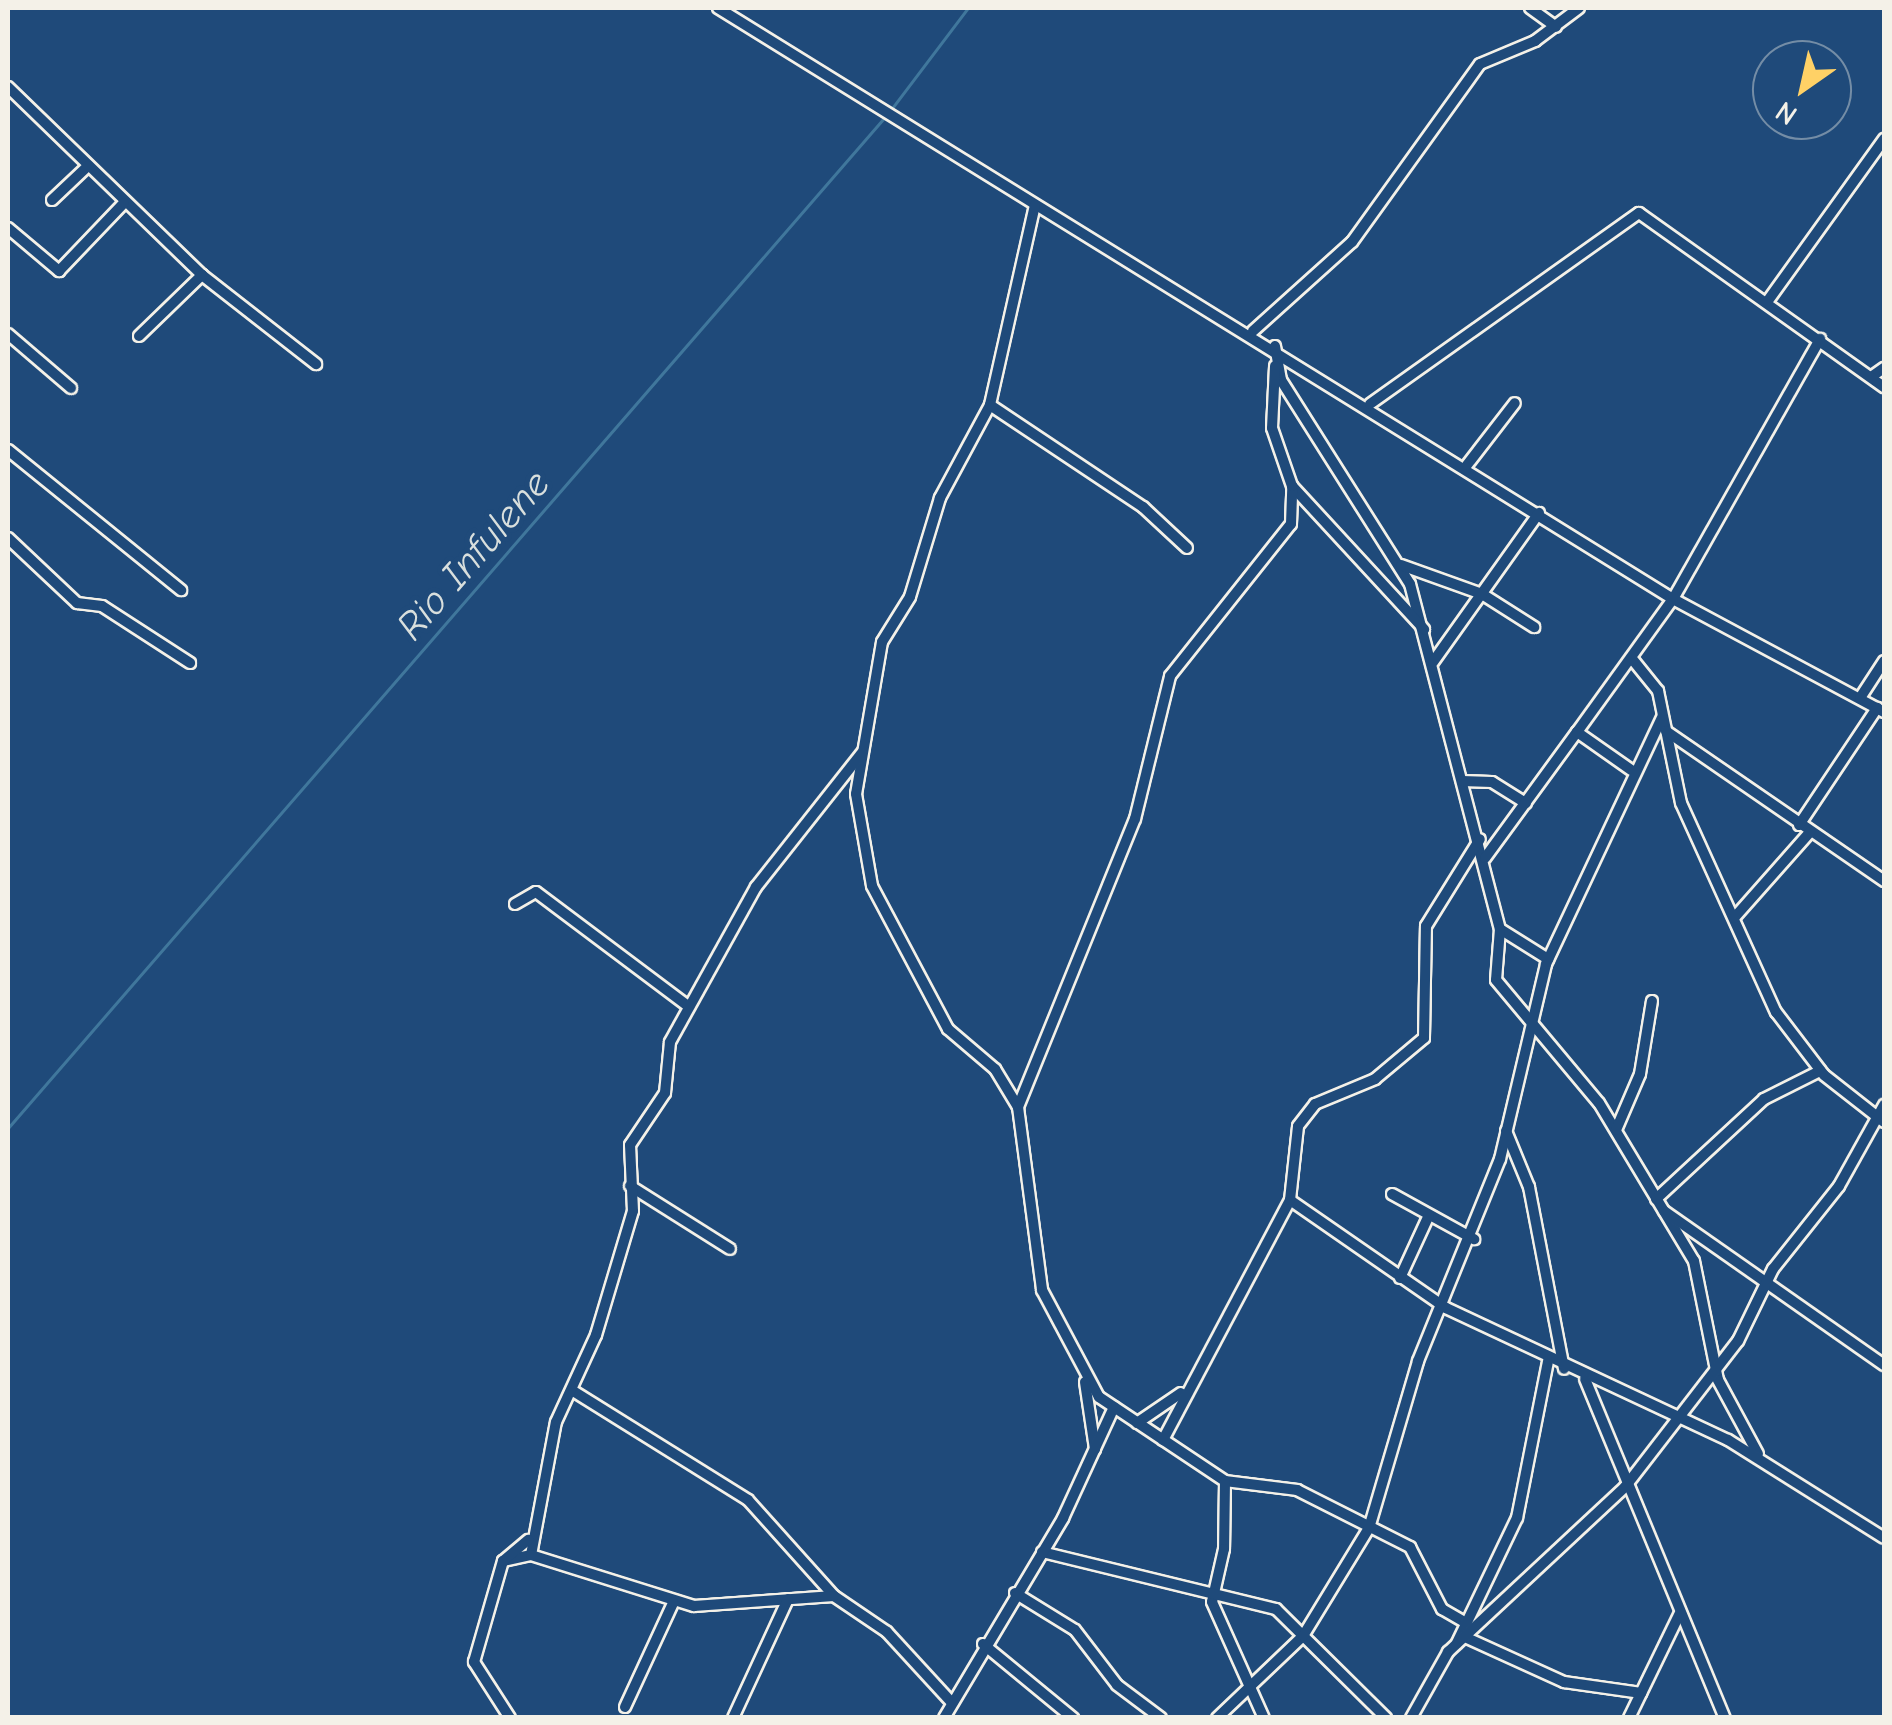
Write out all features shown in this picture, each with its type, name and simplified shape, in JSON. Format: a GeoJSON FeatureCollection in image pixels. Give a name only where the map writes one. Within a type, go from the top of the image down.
{"type":"FeatureCollection","features":[{"type":"Feature","properties":{"kind":"street"},"geometry":{"type":"LineString","coordinates":[[718,8],[1035,205],[1253,331],[1468,464],[1673,599],[1881,710],[1799,825]]}},
{"type":"Feature","properties":{"kind":"street"},"geometry":{"type":"LineString","coordinates":[[1530,8],[1556,28]]}},
{"type":"Feature","properties":{"kind":"street"},"geometry":{"type":"LineString","coordinates":[[1253,331],[1352,242],[1480,64],[1556,28],[1579,8]]}},
{"type":"Feature","properties":{"kind":"street"},"geometry":{"type":"LineString","coordinates":[[8,88],[202,275],[316,364]]}},
{"type":"Feature","properties":{"kind":"street"},"geometry":{"type":"LineString","coordinates":[[1767,302],[1884,139]]}},
{"type":"Feature","properties":{"kind":"street"},"geometry":{"type":"LineString","coordinates":[[52,200],[88,166]]}},
{"type":"Feature","properties":{"kind":"street"},"geometry":{"type":"LineString","coordinates":[[8,228],[60,271],[124,203]]}},
{"type":"Feature","properties":{"kind":"street"},"geometry":{"type":"LineString","coordinates":[[1035,205],[990,405],[940,498],[910,597],[885,631],[862,753],[856,813],[872,886],[948,1029],[995,1069],[1018,1108],[1042,1290],[1084,1378],[1095,1450]]}},
{"type":"Feature","properties":{"kind":"street"},"geometry":{"type":"LineString","coordinates":[[1370,404],[1629,214],[1651,218],[1884,387]]}},
{"type":"Feature","properties":{"kind":"street"},"geometry":{"type":"LineString","coordinates":[[139,336],[202,275]]}},
{"type":"Feature","properties":{"kind":"street"},"geometry":{"type":"LineString","coordinates":[[8,334],[71,388]]}},
{"type":"Feature","properties":{"kind":"street"},"geometry":{"type":"LineString","coordinates":[[1485,858],[1633,660],[1673,599],[1820,339]]}},
{"type":"Feature","properties":{"kind":"street"},"geometry":{"type":"LineString","coordinates":[[1275,346],[1272,428],[1292,486],[1291,524]]}},
{"type":"Feature","properties":{"kind":"street"},"geometry":{"type":"LineString","coordinates":[[1275,366],[1400,565],[1425,630],[1500,930],[1496,980],[1536,1022],[1616,1130],[1694,1261],[1715,1364],[1761,1459]]}},
{"type":"Feature","properties":{"kind":"street"},"geometry":{"type":"LineString","coordinates":[[1871,377],[1884,368]]}},
{"type":"Feature","properties":{"kind":"street"},"geometry":{"type":"LineString","coordinates":[[1468,464],[1514,404]]}},
{"type":"Feature","properties":{"kind":"street"},"geometry":{"type":"LineString","coordinates":[[990,405],[1143,507],[1186,548]]}},
{"type":"Feature","properties":{"kind":"street"},"geometry":{"type":"LineString","coordinates":[[8,450],[180,590]]}},
{"type":"Feature","properties":{"kind":"street"},"geometry":{"type":"LineString","coordinates":[[1292,486],[1425,630]]}},
{"type":"Feature","properties":{"kind":"street"},"geometry":{"type":"LineString","coordinates":[[1433,662],[1539,514]]}},
{"type":"Feature","properties":{"kind":"street"},"geometry":{"type":"LineString","coordinates":[[1018,1108],[1135,818],[1170,676],[1291,524],[1318,516]]}},
{"type":"Feature","properties":{"kind":"street"},"geometry":{"type":"LineString","coordinates":[[8,538],[77,603],[102,606],[190,662]]}},
{"type":"Feature","properties":{"kind":"street"},"geometry":{"type":"LineString","coordinates":[[1400,565],[1482,594],[1534,627]]}},
{"type":"Feature","properties":{"kind":"street"},"geometry":{"type":"LineString","coordinates":[[1633,660],[1658,691],[1680,803],[1776,1012],[1820,1071],[1882,1120]]}},
{"type":"Feature","properties":{"kind":"street"},"geometry":{"type":"LineString","coordinates":[[1860,698],[1884,662]]}},
{"type":"Feature","properties":{"kind":"street"},"geometry":{"type":"LineString","coordinates":[[1218,1718],[1303,1636],[1369,1528],[1418,1361],[1446,1308],[1474,1239],[1536,1022],[1548,959],[1631,770],[1662,718]]}},
{"type":"Feature","properties":{"kind":"street"},"geometry":{"type":"LineString","coordinates":[[1666,731],[1799,825],[1883,877]]}},
{"type":"Feature","properties":{"kind":"street"},"geometry":{"type":"LineString","coordinates":[[1577,732],[1631,770]]}},
{"type":"Feature","properties":{"kind":"street"},"geometry":{"type":"LineString","coordinates":[[510,1718],[474,1668],[503,1561],[528,1540],[541,1518],[556,1422],[573,1391],[632,1211],[630,1145],[665,1092],[666,1052],[688,1006],[767,871],[862,753]]}},
{"type":"Feature","properties":{"kind":"street"},"geometry":{"type":"LineString","coordinates":[[1462,780],[1492,782],[1526,804]]}},
{"type":"Feature","properties":{"kind":"street"},"geometry":{"type":"LineString","coordinates":[[1734,918],[1810,832]]}},
{"type":"Feature","properties":{"kind":"street"},"geometry":{"type":"LineString","coordinates":[[1163,1440],[1182,1392],[1290,1200],[1292,1150],[1315,1104],[1376,1079],[1424,1038],[1426,926],[1480,838]]}},
{"type":"Feature","properties":{"kind":"street"},"geometry":{"type":"LineString","coordinates":[[515,904],[536,892],[688,1006]]}},
{"type":"Feature","properties":{"kind":"street"},"geometry":{"type":"LineString","coordinates":[[1500,930],[1548,959]]}},
{"type":"Feature","properties":{"kind":"street"},"geometry":{"type":"LineString","coordinates":[[1616,1130],[1640,1074],[1652,1001]]}},
{"type":"Feature","properties":{"kind":"street"},"geometry":{"type":"LineString","coordinates":[[1659,1204],[1764,1099],[1820,1071]]}},
{"type":"Feature","properties":{"kind":"street"},"geometry":{"type":"LineString","coordinates":[[1412,1718],[1462,1642],[1626,1487],[1674,1415],[1738,1341],[1769,1278],[1882,1120],[1884,1106]]}},
{"type":"Feature","properties":{"kind":"street"},"geometry":{"type":"LineString","coordinates":[[1506,1131],[1529,1186],[1564,1369]]}},
{"type":"Feature","properties":{"kind":"street"},"geometry":{"type":"LineString","coordinates":[[630,1186],[730,1249]]}},
{"type":"Feature","properties":{"kind":"street"},"geometry":{"type":"LineString","coordinates":[[1392,1194],[1474,1239]]}},
{"type":"Feature","properties":{"kind":"street"},"geometry":{"type":"LineString","coordinates":[[1290,1200],[1446,1308],[1564,1369],[1674,1415],[1761,1459],[1884,1538]]}},
{"type":"Feature","properties":{"kind":"street"},"geometry":{"type":"LineString","coordinates":[[1659,1204],[1769,1278],[1884,1365]]}},
{"type":"Feature","properties":{"kind":"street"},"geometry":{"type":"LineString","coordinates":[[1400,1278],[1430,1214]]}},
{"type":"Feature","properties":{"kind":"street"},"geometry":{"type":"LineString","coordinates":[[1462,1642],[1466,1622],[1517,1518],[1548,1361]]}},
{"type":"Feature","properties":{"kind":"street"},"geometry":{"type":"LineString","coordinates":[[1084,1378],[1114,1407],[1225,1481],[1287,1486],[1410,1547],[1442,1609],[1466,1622]]}},
{"type":"Feature","properties":{"kind":"street"},"geometry":{"type":"LineString","coordinates":[[1585,1379],[1626,1487],[1726,1718]]}},
{"type":"Feature","properties":{"kind":"street"},"geometry":{"type":"LineString","coordinates":[[573,1391],[748,1500],[834,1596],[887,1632],[950,1712],[983,1644],[1042,1552],[1114,1407]]}},
{"type":"Feature","properties":{"kind":"street"},"geometry":{"type":"LineString","coordinates":[[1137,1423],[1182,1392]]}},
{"type":"Feature","properties":{"kind":"street"},"geometry":{"type":"LineString","coordinates":[[1225,1481],[1214,1589],[1217,1630],[1264,1718]]}},
{"type":"Feature","properties":{"kind":"street"},"geometry":{"type":"LineString","coordinates":[[528,1540],[531,1555]]}},
{"type":"Feature","properties":{"kind":"street"},"geometry":{"type":"LineString","coordinates":[[1042,1552],[1214,1589],[1276,1610],[1386,1718]]}},
{"type":"Feature","properties":{"kind":"street"},"geometry":{"type":"LineString","coordinates":[[503,1561],[531,1555],[672,1603],[834,1596]]}},
{"type":"Feature","properties":{"kind":"street"},"geometry":{"type":"LineString","coordinates":[[1015,1594],[1075,1630],[1118,1685],[1158,1717]]}},
{"type":"Feature","properties":{"kind":"street"},"geometry":{"type":"LineString","coordinates":[[732,1718],[788,1599]]}},
{"type":"Feature","properties":{"kind":"street"},"geometry":{"type":"LineString","coordinates":[[625,1707],[672,1603]]}},
{"type":"Feature","properties":{"kind":"street"},"geometry":{"type":"LineString","coordinates":[[1629,1718],[1680,1613]]}},
{"type":"Feature","properties":{"kind":"street"},"geometry":{"type":"LineString","coordinates":[[1462,1642],[1564,1682],[1641,1693]]}},
{"type":"Feature","properties":{"kind":"street"},"geometry":{"type":"LineString","coordinates":[[983,1644],[1073,1718]]}},
{"type":"Feature","properties":{"kind":"waterway","name":"Rio Infulene"},"geometry":{"type":"LineString","coordinates":[[890,111],[968,8]]}},
{"type":"Feature","properties":{"kind":"waterway","name":"Rio Infulene"},"geometry":{"type":"LineString","coordinates":[[8,1128],[885,117]]}}]}
